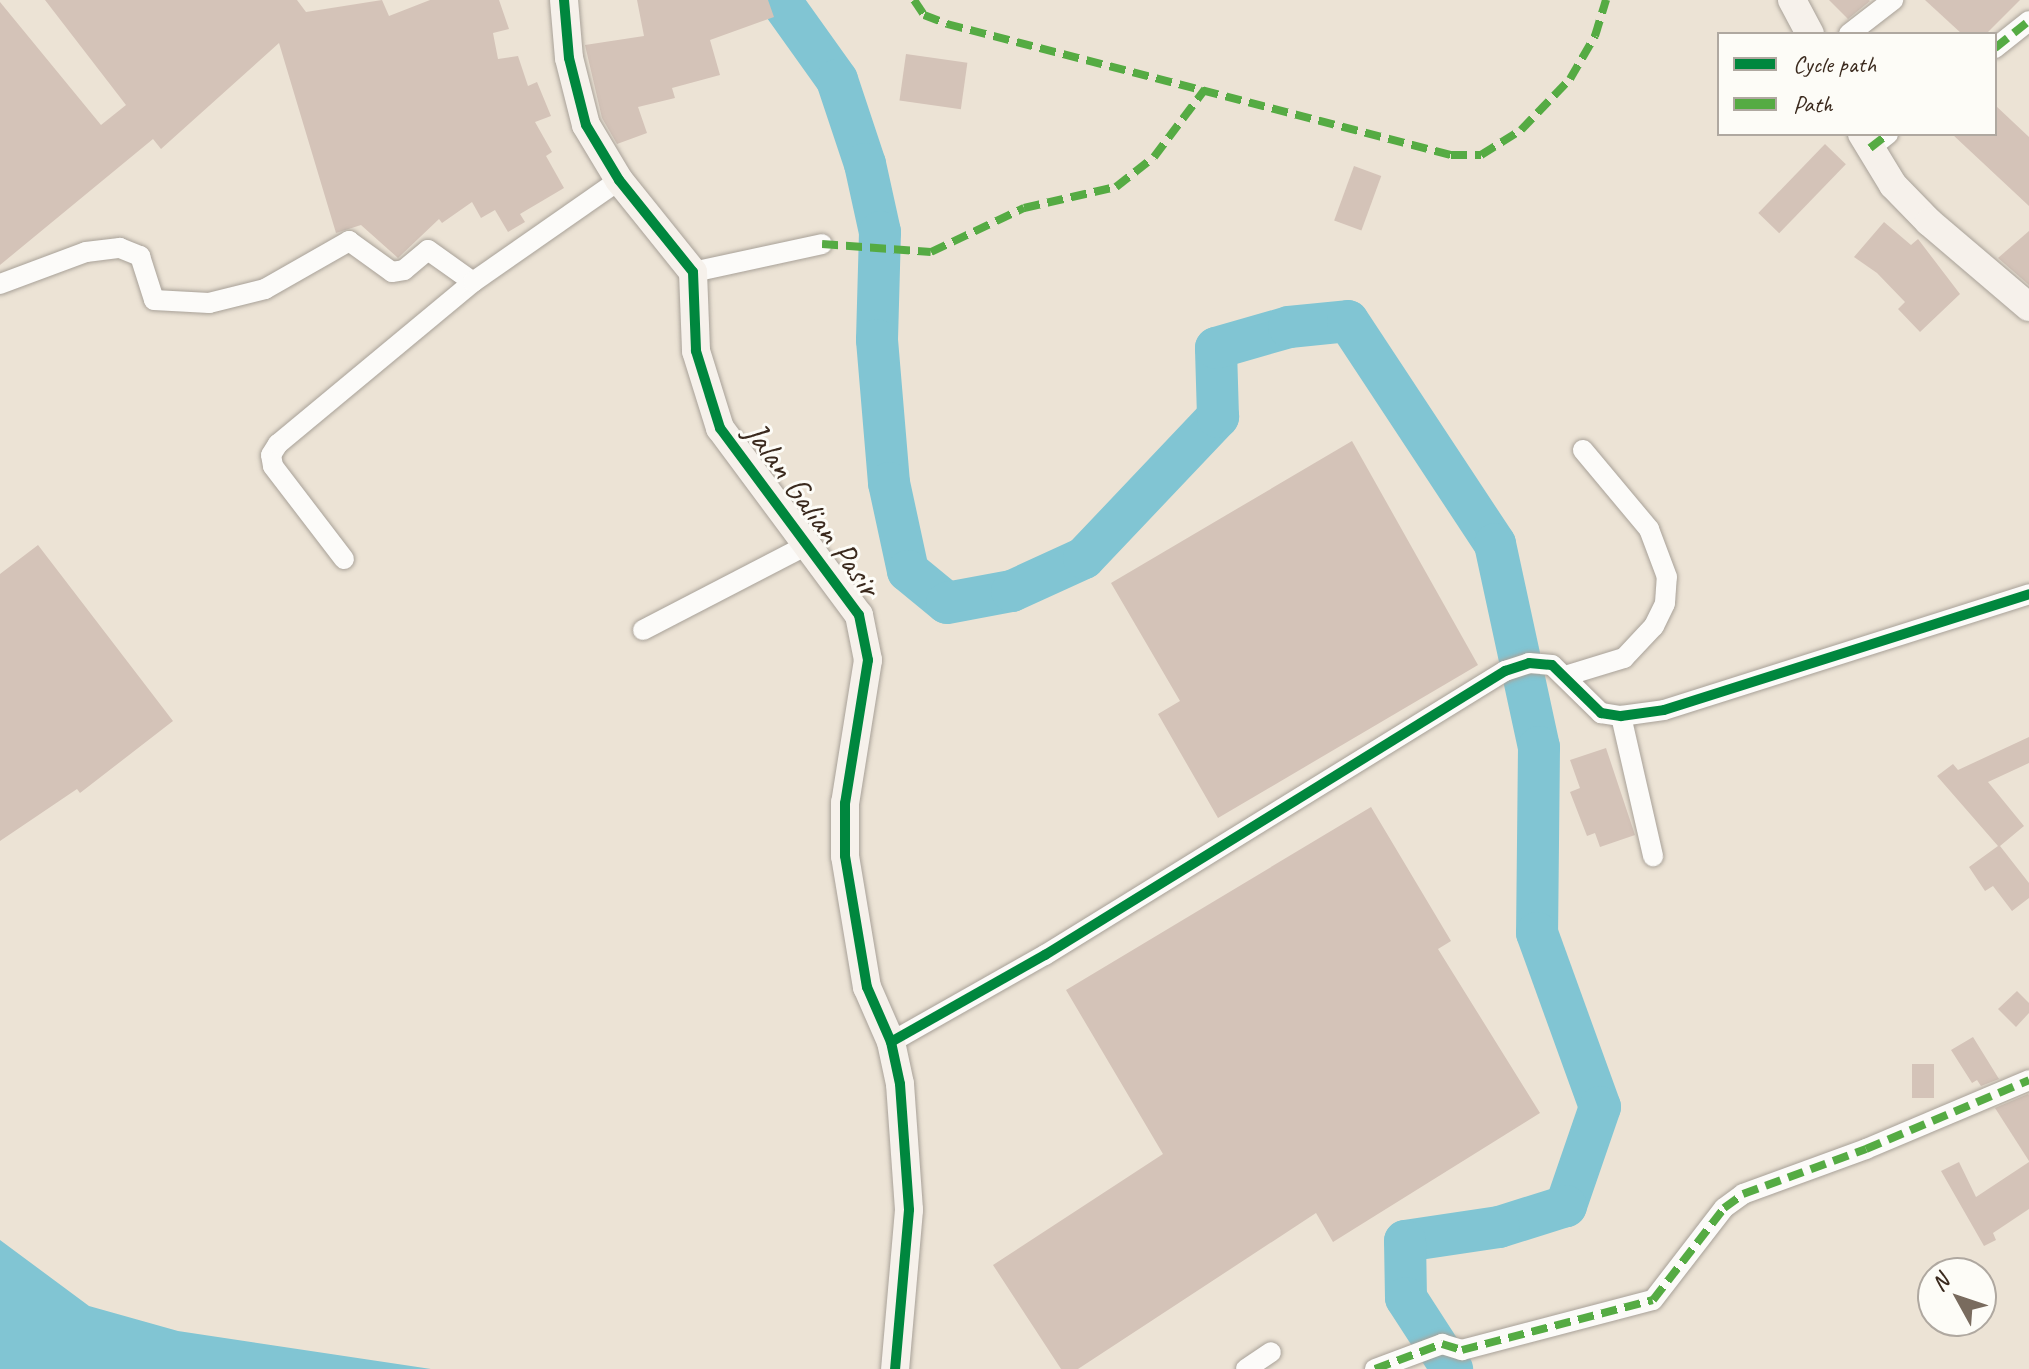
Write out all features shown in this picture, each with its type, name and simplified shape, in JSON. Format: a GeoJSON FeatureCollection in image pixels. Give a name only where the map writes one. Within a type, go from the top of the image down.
{"type":"FeatureCollection","features":[{"type":"Feature","properties":{"kind":"street"},"geometry":{"type":"LineString","coordinates":[[564,0],[578,99],[586,125],[619,180],[693,272],[822,244]]}},
{"type":"Feature","properties":{"kind":"street"},"geometry":{"type":"LineString","coordinates":[[1792,0],[1809,32]]}},
{"type":"Feature","properties":{"kind":"street"},"geometry":{"type":"LineString","coordinates":[[1852,32],[1893,0]]}},
{"type":"Feature","properties":{"kind":"street"},"geometry":{"type":"LineString","coordinates":[[1997,46],[2029,21]]}},
{"type":"Feature","properties":{"kind":"street"},"geometry":{"type":"LineString","coordinates":[[1873,139],[1893,185],[1929,222],[2029,307]]}},
{"type":"Feature","properties":{"kind":"street"},"geometry":{"type":"LineString","coordinates":[[344,559],[273,466],[271,455],[473,282],[619,180]]}},
{"type":"Feature","properties":{"kind":"street"},"geometry":{"type":"LineString","coordinates":[[0,284],[86,252],[120,248],[140,256],[154,300],[209,303],[265,289],[349,241],[392,272],[404,270],[428,250],[473,282]]}},
{"type":"Feature","properties":{"kind":"street","name":"Jalan Galian Pasir"},"geometry":{"type":"LineString","coordinates":[[693,272],[696,351],[709,402],[755,480],[809,544],[859,615],[868,660],[845,803],[845,856],[867,987],[891,1042],[900,1084],[909,1210],[895,1369]]}},
{"type":"Feature","properties":{"kind":"street"},"geometry":{"type":"LineString","coordinates":[[1565,676],[1624,658],[1654,626],[1665,603],[1667,577],[1649,529],[1583,450]]}},
{"type":"Feature","properties":{"kind":"street"},"geometry":{"type":"LineString","coordinates":[[643,630],[809,544]]}},
{"type":"Feature","properties":{"kind":"street"},"geometry":{"type":"LineString","coordinates":[[891,1042],[1045,955],[1505,671],[1529,663],[1552,665],[1587,703],[1621,716],[1664,710],[1814,665],[2029,594]]}},
{"type":"Feature","properties":{"kind":"street"},"geometry":{"type":"LineString","coordinates":[[1621,716],[1653,856]]}},
{"type":"Feature","properties":{"kind":"street"},"geometry":{"type":"LineString","coordinates":[[1375,1369],[1436,1346],[1462,1350],[1653,1300],[1724,1208],[1743,1194],[1866,1149],[2029,1080]]}},
{"type":"Feature","properties":{"kind":"street"},"geometry":{"type":"LineString","coordinates":[[1246,1369],[1271,1352]]}},
{"type":"Feature","properties":{"kind":"water"},"geometry":{"type":"Polygon","coordinates":[[[0,1240],[89,1306],[178,1331],[431,1369],[0,1369],[0,1240]]]}},
{"type":"Feature","properties":{"kind":"building"},"geometry":{"type":"Polygon","coordinates":[[[45,0],[297,0],[306,12],[382,0],[389,16],[430,0],[499,0],[509,29],[493,33],[498,59],[518,56],[528,86],[537,82],[551,116],[535,122],[552,152],[546,156],[564,188],[520,214],[525,222],[508,232],[495,210],[481,218],[472,202],[442,223],[439,219],[398,258],[361,225],[336,233],[279,43],[161,149],[153,139],[0,265],[0,2],[101,125],[126,105],[45,0]]]}},
{"type":"Feature","properties":{"kind":"building"},"geometry":{"type":"Polygon","coordinates":[[[637,0],[768,0],[774,17],[710,40],[720,75],[672,88],[675,98],[638,107],[647,133],[617,144],[602,118],[585,45],[644,36],[637,0]]]}},
{"type":"Feature","properties":{"kind":"building"},"geometry":{"type":"Polygon","coordinates":[[[1829,0],[1869,0],[1870,1],[1848,19],[1829,0]]]}},
{"type":"Feature","properties":{"kind":"building"},"geometry":{"type":"Polygon","coordinates":[[[1925,0],[2020,0],[1988,32],[1960,32],[1925,0]]]}},
{"type":"Feature","properties":{"kind":"building"},"geometry":{"type":"Polygon","coordinates":[[[906,54],[967,63],[961,109],[899,101],[906,54]]]}},
{"type":"Feature","properties":{"kind":"building"},"geometry":{"type":"Polygon","coordinates":[[[1997,107],[2029,137],[2029,206],[1954,136],[1997,136],[1997,107]]]}},
{"type":"Feature","properties":{"kind":"building"},"geometry":{"type":"Polygon","coordinates":[[[1825,144],[1846,164],[1779,233],[1758,213],[1825,144]]]}},
{"type":"Feature","properties":{"kind":"building"},"geometry":{"type":"Polygon","coordinates":[[[1354,166],[1381,176],[1361,230],[1334,221],[1354,166]]]}},
{"type":"Feature","properties":{"kind":"building"},"geometry":{"type":"Polygon","coordinates":[[[1884,222],[1911,245],[1918,239],[1960,294],[1920,332],[1898,309],[1905,302],[1877,273],[1854,257],[1884,222]]]}},
{"type":"Feature","properties":{"kind":"building"},"geometry":{"type":"Polygon","coordinates":[[[2029,231],[2029,285],[1998,258],[2029,231]]]}},
{"type":"Feature","properties":{"kind":"building"},"geometry":{"type":"Polygon","coordinates":[[[1352,441],[1478,665],[1218,818],[1158,714],[1180,701],[1111,583],[1352,441]]]}},
{"type":"Feature","properties":{"kind":"building"},"geometry":{"type":"Polygon","coordinates":[[[38,545],[173,721],[80,793],[77,789],[0,841],[0,574],[38,545]]]}},
{"type":"Feature","properties":{"kind":"building"},"geometry":{"type":"Polygon","coordinates":[[[2029,737],[2029,763],[1988,782],[2024,826],[2000,846],[2029,883],[2029,898],[2012,911],[1993,886],[1985,891],[1969,867],[1998,846],[1937,776],[1953,764],[1958,770],[2029,737]]]}},
{"type":"Feature","properties":{"kind":"building"},"geometry":{"type":"Polygon","coordinates":[[[1606,748],[1635,835],[1600,847],[1595,833],[1587,836],[1570,792],[1580,788],[1570,760],[1606,748]]]}},
{"type":"Feature","properties":{"kind":"building"},"geometry":{"type":"Polygon","coordinates":[[[1371,807],[1451,941],[1438,949],[1540,1113],[1333,1242],[1316,1213],[1078,1369],[1061,1369],[993,1265],[1163,1154],[1066,990],[1371,807]]]}},
{"type":"Feature","properties":{"kind":"building"},"geometry":{"type":"Polygon","coordinates":[[[2017,991],[2029,1003],[2029,1013],[2016,1027],[1998,1009],[2017,991]]]}},
{"type":"Feature","properties":{"kind":"building"},"geometry":{"type":"Polygon","coordinates":[[[1973,1037],[1999,1079],[1981,1086],[1977,1080],[1972,1083],[1951,1050],[1973,1037]]]}},
{"type":"Feature","properties":{"kind":"building"},"geometry":{"type":"Polygon","coordinates":[[[1912,1064],[1934,1064],[1934,1098],[1912,1098],[1912,1064]]]}},
{"type":"Feature","properties":{"kind":"building"},"geometry":{"type":"Polygon","coordinates":[[[2029,1095],[2029,1161],[1995,1108],[2029,1095]]]}},
{"type":"Feature","properties":{"kind":"building"},"geometry":{"type":"Polygon","coordinates":[[[1959,1162],[1976,1197],[2029,1162],[2029,1209],[1993,1233],[1996,1240],[1984,1246],[1941,1171],[1959,1162]]]}},
{"type":"Feature","properties":{"kind":"waterway"},"geometry":{"type":"LineString","coordinates":[[780,0],[837,80],[865,164],[880,232],[877,340],[889,483],[908,571],[947,603],[1012,591],[1084,558],[1218,417],[1216,348],[1289,327],[1348,321],[1495,544],[1539,747],[1537,933],[1600,1107],[1566,1206],[1499,1227],[1405,1241],[1406,1298],[1452,1369]]}},
{"type":"Feature","properties":{"kind":"marked path"},"geometry":{"type":"LineString","coordinates":[[914,0],[924,15],[947,24],[1451,155],[1481,155],[1521,130],[1570,79],[1595,36],[1606,0]]}},
{"type":"Feature","properties":{"kind":"marked path"},"geometry":{"type":"LineString","coordinates":[[1997,46],[2029,21]]}},
{"type":"Feature","properties":{"kind":"marked path"},"geometry":{"type":"LineString","coordinates":[[822,244],[931,252],[1024,208],[1116,187],[1154,157],[1205,89]]}},
{"type":"Feature","properties":{"kind":"marked path"},"geometry":{"type":"LineString","coordinates":[[1870,148],[1885,136]]}},
{"type":"Feature","properties":{"kind":"marked path"},"geometry":{"type":"LineString","coordinates":[[1375,1369],[1442,1344],[1462,1350],[1653,1300],[1724,1208],[1743,1194],[1866,1149],[2029,1080]]}},
{"type":"Feature","properties":{"kind":"cycle path"},"geometry":{"type":"LineString","coordinates":[[564,0],[569,58],[586,125],[619,180],[693,272],[696,351],[720,428],[859,615],[868,660],[845,803],[845,856],[867,987],[891,1042],[900,1084],[909,1210],[895,1369]]}},
{"type":"Feature","properties":{"kind":"cycle path"},"geometry":{"type":"LineString","coordinates":[[891,1042],[1045,955],[1505,671],[1529,663],[1552,665],[1601,713],[1621,716],[1664,710],[2029,594]]}}]}
